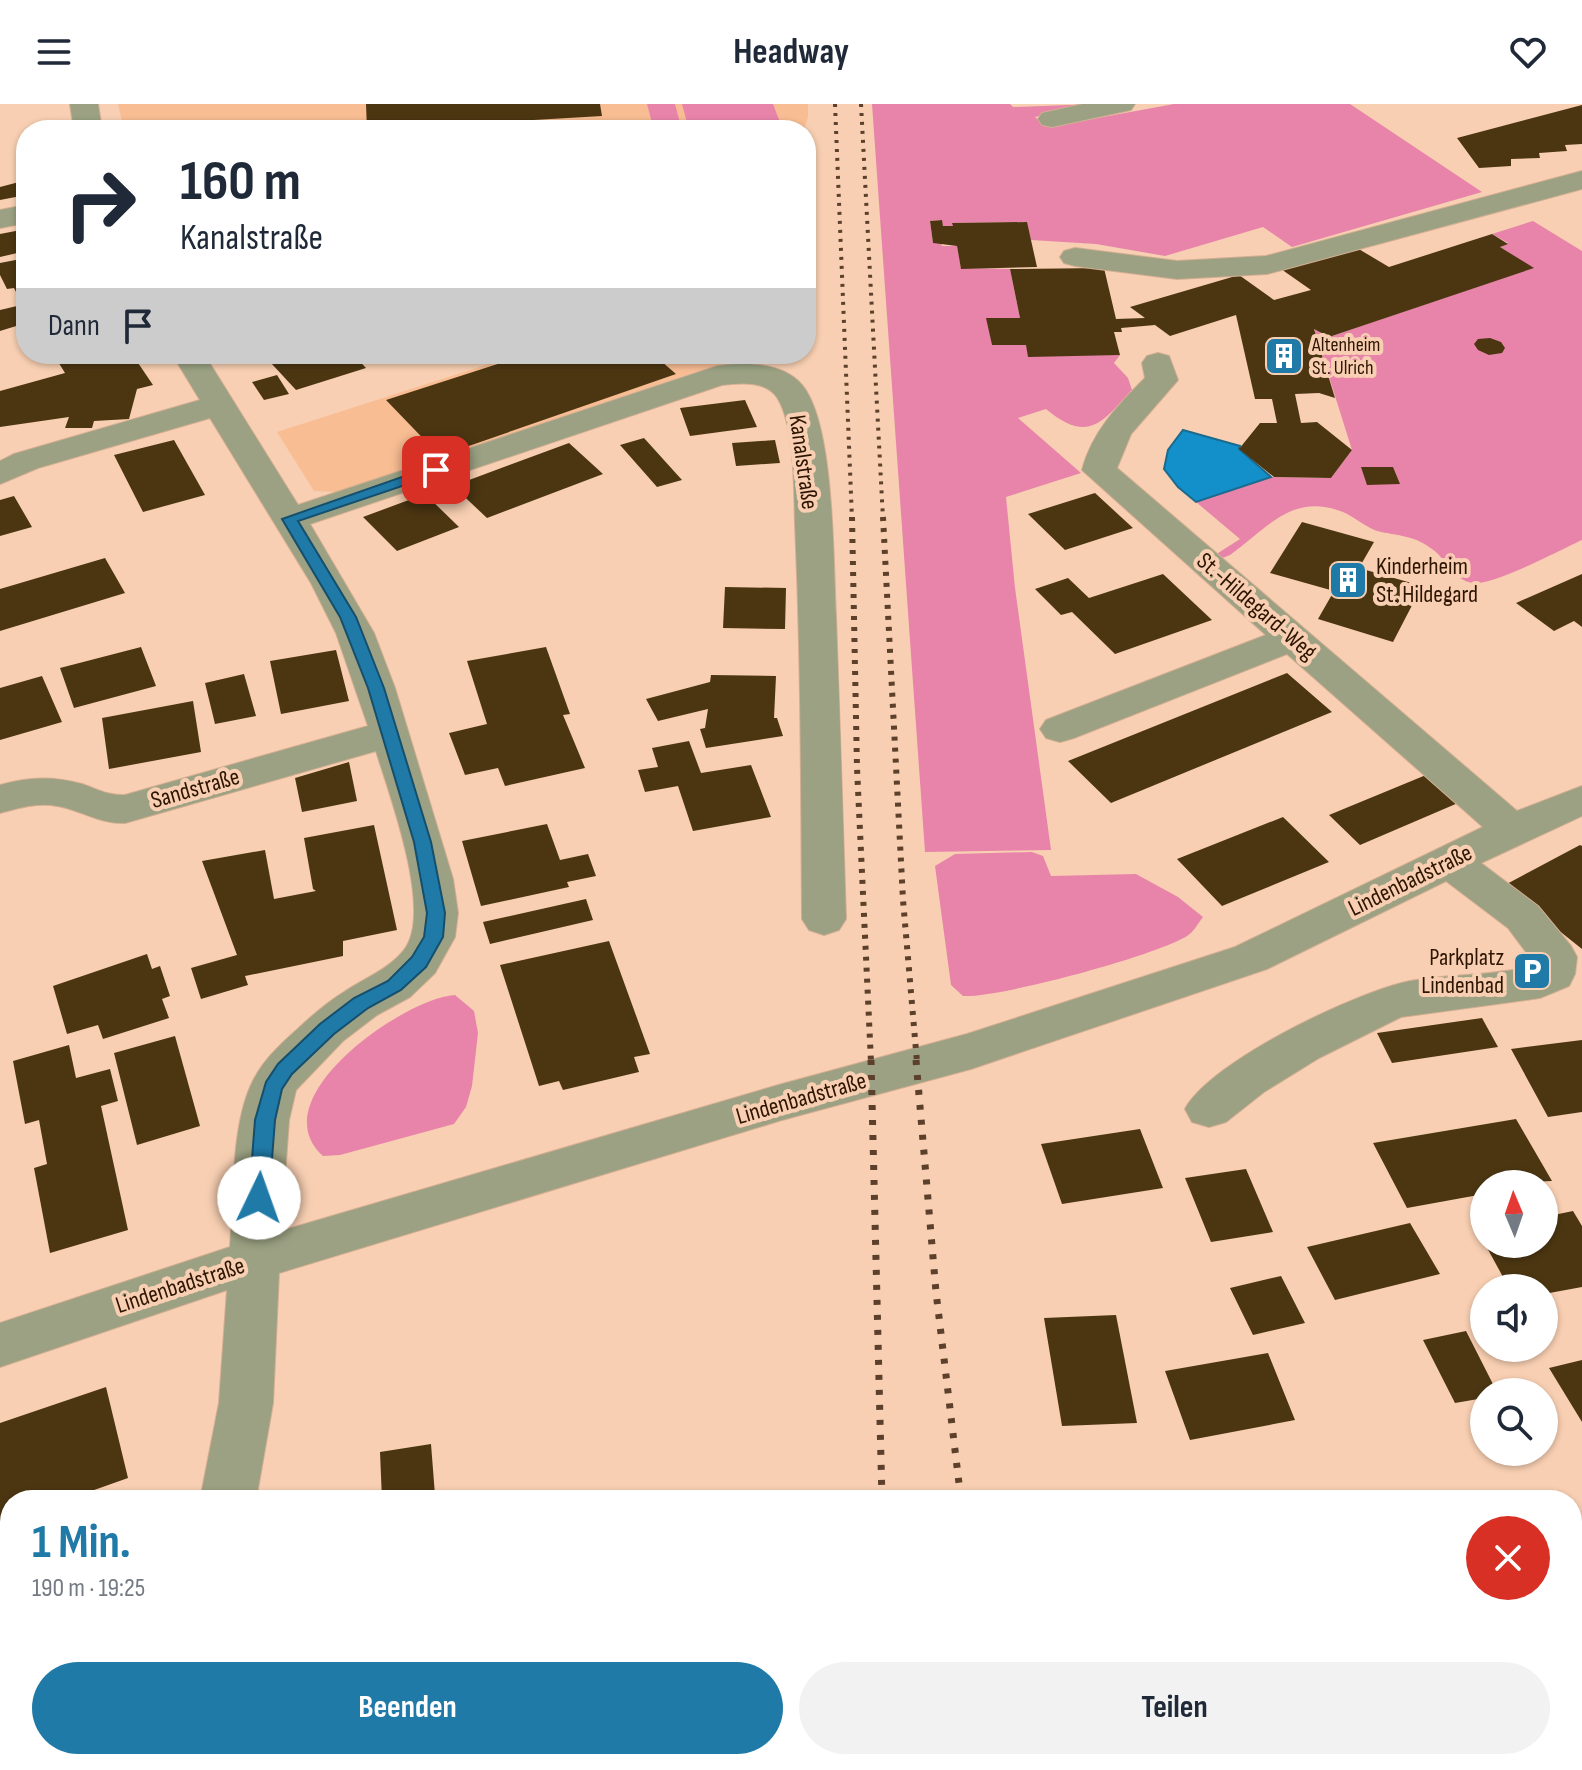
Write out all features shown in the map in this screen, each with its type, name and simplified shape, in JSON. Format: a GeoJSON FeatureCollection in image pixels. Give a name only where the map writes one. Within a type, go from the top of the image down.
{"type":"FeatureCollection","features":[{"type":"Feature","properties":{"kind":"street"},"geometry":{"type":"LineString","coordinates":[[1052,119],[1121,104]]}},
{"type":"Feature","properties":{"kind":"street"},"geometry":{"type":"LineString","coordinates":[[1075,257],[1177,270],[1267,265],[1582,180]]}},
{"type":"Feature","properties":{"kind":"street","name":"St.-Hildegard-Weg"},"geometry":{"type":"LineString","coordinates":[[1158,363],[1162,380],[1111,436],[1102,451],[1099,470],[1513,830]]}},
{"type":"Feature","properties":{"kind":"street"},"geometry":{"type":"LineString","coordinates":[[194,364],[348,617],[391,733],[432,879],[436,913],[433,937],[419,962],[394,985],[361,1003],[327,1029],[285,1069],[273,1087],[265,1120],[246,1403],[230,1490]]}},
{"type":"Feature","properties":{"kind":"street","name":"Kanalstraße"},"geometry":{"type":"LineString","coordinates":[[290,519],[717,376],[751,373],[771,379],[790,391],[802,429],[811,497],[818,637],[824,919]]}},
{"type":"Feature","properties":{"kind":"street"},"geometry":{"type":"LineString","coordinates":[[0,474],[26,461],[218,405]]}},
{"type":"Feature","properties":{"kind":"street"},"geometry":{"type":"LineString","coordinates":[[1060,729],[1294,638]]}},
{"type":"Feature","properties":{"kind":"street","name":"Sandstraße"},"geometry":{"type":"LineString","coordinates":[[0,799],[28,792],[61,792],[108,810],[125,809],[391,733]]}},
{"type":"Feature","properties":{"kind":"street","name":"Lindenbadstraße"},"geometry":{"type":"LineString","coordinates":[[0,1345],[254,1260],[767,1107],[971,1051],[1251,958],[1513,830],[1582,800]]}},
{"type":"Feature","properties":{"kind":"street"},"geometry":{"type":"LineString","coordinates":[[1209,1109],[1227,1092],[1349,1021],[1404,999],[1540,982],[1553,974],[1555,957],[1523,917],[1449,861]]}},
{"type":"Feature","properties":{"kind":"shaded area"},"geometry":{"type":"Polygon","coordinates":[[[118,104],[808,104],[807,120],[122,120],[118,104]]]}},
{"type":"Feature","properties":{"kind":"shaded area"},"geometry":{"type":"Polygon","coordinates":[[[647,104],[675,104],[679,120],[651,120],[647,104]]]}},
{"type":"Feature","properties":{"kind":"shaded area"},"geometry":{"type":"Polygon","coordinates":[[[682,104],[773,104],[779,120],[686,120],[682,104]]]}},
{"type":"Feature","properties":{"kind":"shaded area"},"geometry":{"type":"Polygon","coordinates":[[[872,104],[1010,104],[1013,107],[1096,104],[1035,117],[1043,124],[1059,125],[1174,104],[1350,104],[1482,192],[1292,247],[1263,227],[1165,256],[1096,244],[1031,240],[1026,222],[953,223],[953,226],[943,226],[941,220],[930,221],[933,243],[957,246],[961,268],[1010,269],[1020,318],[987,318],[992,345],[1026,345],[1120,355],[1114,363],[1128,378],[1132,390],[1094,425],[1074,426],[1046,409],[1018,418],[1081,473],[1006,497],[1015,588],[1051,850],[925,852],[872,104]]]}},
{"type":"Feature","properties":{"kind":"shaded area"},"geometry":{"type":"Polygon","coordinates":[[[1533,221],[1582,251],[1582,540],[1497,579],[1474,583],[1461,578],[1437,553],[1420,541],[1376,531],[1343,512],[1309,506],[1269,524],[1230,555],[1220,559],[1215,555],[1240,539],[1196,502],[1271,477],[1331,478],[1352,450],[1314,329],[1329,337],[1532,268],[1500,247],[1508,243],[1492,234],[1533,221]]]}},
{"type":"Feature","properties":{"kind":"shaded area"},"geometry":{"type":"Polygon","coordinates":[[[489,364],[740,364],[695,372],[337,492],[314,491],[277,432],[489,364]]]}},
{"type":"Feature","properties":{"kind":"shaded area"},"geometry":{"type":"Polygon","coordinates":[[[1032,852],[1043,856],[1051,876],[1136,874],[1178,897],[1203,917],[1187,936],[1144,954],[1041,983],[963,996],[951,985],[935,866],[955,854],[1032,852]]]}},
{"type":"Feature","properties":{"kind":"shaded area"},"geometry":{"type":"Polygon","coordinates":[[[455,995],[474,1011],[478,1033],[472,1086],[466,1107],[454,1124],[340,1155],[323,1156],[308,1133],[309,1107],[323,1081],[346,1055],[374,1032],[432,1000],[455,995]]]}},
{"type":"Feature","properties":{"kind":"water"},"geometry":{"type":"Polygon","coordinates":[[[1183,430],[1240,446],[1239,449],[1271,477],[1196,502],[1178,487],[1164,469],[1168,450],[1183,430]]]}},
{"type":"Feature","properties":{"kind":"building"},"geometry":{"type":"Polygon","coordinates":[[[366,104],[600,104],[602,116],[535,120],[367,120],[366,104]]]}},
{"type":"Feature","properties":{"kind":"building"},"geometry":{"type":"Polygon","coordinates":[[[1582,105],[1582,144],[1565,145],[1567,151],[1539,153],[1540,158],[1511,159],[1511,166],[1479,168],[1457,138],[1582,105]]]}},
{"type":"Feature","properties":{"kind":"building"},"geometry":{"type":"Polygon","coordinates":[[[16,183],[16,197],[0,200],[0,187],[16,183]]]}},
{"type":"Feature","properties":{"kind":"building"},"geometry":{"type":"Polygon","coordinates":[[[942,220],[943,226],[953,226],[952,223],[1027,222],[1037,267],[961,269],[957,246],[933,243],[930,221],[942,220]]]}},
{"type":"Feature","properties":{"kind":"building"},"geometry":{"type":"Polygon","coordinates":[[[16,231],[16,253],[0,257],[0,234],[16,231]]]}},
{"type":"Feature","properties":{"kind":"building","name":"Altenheim St. Ulrich"},"geometry":{"type":"Polygon","coordinates":[[[1492,234],[1508,244],[1500,247],[1534,268],[1329,337],[1314,329],[1335,398],[1319,393],[1295,394],[1301,423],[1317,422],[1352,450],[1331,478],[1274,477],[1239,449],[1260,423],[1277,423],[1272,399],[1255,399],[1236,315],[1170,336],[1155,325],[1121,328],[1122,332],[1114,332],[1120,355],[1028,357],[1026,345],[992,345],[986,318],[1020,318],[1010,269],[1104,268],[1116,319],[1145,318],[1130,307],[1239,275],[1274,300],[1311,290],[1281,269],[1357,248],[1389,267],[1492,234]]]}},
{"type":"Feature","properties":{"kind":"building"},"geometry":{"type":"Polygon","coordinates":[[[16,260],[16,292],[14,288],[7,289],[0,275],[0,263],[16,260]]]}},
{"type":"Feature","properties":{"kind":"building"},"geometry":{"type":"Polygon","coordinates":[[[16,306],[16,326],[0,331],[0,310],[16,306]]]}},
{"type":"Feature","properties":{"kind":"building"},"geometry":{"type":"Polygon","coordinates":[[[1490,338],[1501,342],[1505,348],[1502,353],[1489,355],[1478,350],[1474,344],[1478,339],[1490,338]]]}},
{"type":"Feature","properties":{"kind":"building"},"geometry":{"type":"Polygon","coordinates":[[[59,364],[139,364],[153,385],[137,389],[129,419],[94,421],[92,428],[65,428],[69,417],[0,427],[0,391],[65,373],[59,364]]]}},
{"type":"Feature","properties":{"kind":"building"},"geometry":{"type":"Polygon","coordinates":[[[272,364],[362,364],[366,368],[296,390],[272,364]]]}},
{"type":"Feature","properties":{"kind":"building"},"geometry":{"type":"Polygon","coordinates":[[[497,364],[664,364],[676,374],[440,456],[386,400],[497,364]]]}},
{"type":"Feature","properties":{"kind":"building"},"geometry":{"type":"Polygon","coordinates":[[[277,375],[289,394],[264,400],[252,382],[277,375]]]}},
{"type":"Feature","properties":{"kind":"building"},"geometry":{"type":"Polygon","coordinates":[[[745,400],[757,427],[690,436],[680,408],[745,400]]]}},
{"type":"Feature","properties":{"kind":"building"},"geometry":{"type":"Polygon","coordinates":[[[644,438],[682,480],[657,487],[620,445],[644,438]]]}},
{"type":"Feature","properties":{"kind":"building"},"geometry":{"type":"Polygon","coordinates":[[[174,440],[205,495],[143,512],[114,455],[174,440]]]}},
{"type":"Feature","properties":{"kind":"building"},"geometry":{"type":"Polygon","coordinates":[[[775,440],[780,463],[736,466],[732,443],[775,440]]]}},
{"type":"Feature","properties":{"kind":"building"},"geometry":{"type":"Polygon","coordinates":[[[569,443],[603,474],[487,518],[453,486],[569,443]]]}},
{"type":"Feature","properties":{"kind":"building"},"geometry":{"type":"Polygon","coordinates":[[[1361,467],[1393,467],[1400,484],[1367,485],[1361,467]]]}},
{"type":"Feature","properties":{"kind":"building"},"geometry":{"type":"Polygon","coordinates":[[[1095,493],[1133,528],[1065,550],[1028,514],[1095,493]]]}},
{"type":"Feature","properties":{"kind":"building"},"geometry":{"type":"Polygon","coordinates":[[[425,494],[459,527],[397,551],[363,517],[425,494]]]}},
{"type":"Feature","properties":{"kind":"building"},"geometry":{"type":"Polygon","coordinates":[[[14,496],[32,527],[0,536],[0,500],[14,496]]]}},
{"type":"Feature","properties":{"kind":"building","name":"Kinderheim St. Hildegard"},"geometry":{"type":"Polygon","coordinates":[[[1302,522],[1374,542],[1359,568],[1422,586],[1393,642],[1318,619],[1334,591],[1270,573],[1302,522]]]}},
{"type":"Feature","properties":{"kind":"building"},"geometry":{"type":"Polygon","coordinates":[[[105,558],[125,593],[0,631],[0,589],[105,558]]]}},
{"type":"Feature","properties":{"kind":"building"},"geometry":{"type":"Polygon","coordinates":[[[1163,574],[1212,620],[1115,654],[1072,612],[1061,615],[1035,589],[1068,578],[1089,598],[1163,574]]]}},
{"type":"Feature","properties":{"kind":"building","name":"Kinderheim St. Hildegard"},"geometry":{"type":"Polygon","coordinates":[[[1582,574],[1582,627],[1574,621],[1554,631],[1516,603],[1582,574]]]}},
{"type":"Feature","properties":{"kind":"building"},"geometry":{"type":"Polygon","coordinates":[[[725,587],[786,588],[785,629],[723,628],[725,587]]]}},
{"type":"Feature","properties":{"kind":"building"},"geometry":{"type":"Polygon","coordinates":[[[141,647],[156,686],[74,708],[60,668],[141,647]]]}},
{"type":"Feature","properties":{"kind":"building"},"geometry":{"type":"Polygon","coordinates":[[[546,647],[570,714],[563,715],[585,768],[505,786],[498,768],[465,775],[449,733],[487,724],[467,661],[546,647]]]}},
{"type":"Feature","properties":{"kind":"building"},"geometry":{"type":"Polygon","coordinates":[[[336,650],[349,701],[281,714],[270,661],[336,650]]]}},
{"type":"Feature","properties":{"kind":"building"},"geometry":{"type":"Polygon","coordinates":[[[1287,673],[1332,712],[1111,803],[1068,761],[1287,673]]]}},
{"type":"Feature","properties":{"kind":"building"},"geometry":{"type":"Polygon","coordinates":[[[244,674],[256,716],[215,724],[205,683],[244,674]]]}},
{"type":"Feature","properties":{"kind":"building"},"geometry":{"type":"Polygon","coordinates":[[[711,675],[776,676],[774,718],[777,718],[783,736],[706,748],[700,729],[705,728],[708,709],[658,721],[646,699],[710,682],[711,675]]]}},
{"type":"Feature","properties":{"kind":"building"},"geometry":{"type":"Polygon","coordinates":[[[42,676],[62,722],[0,740],[0,688],[42,676]]]}},
{"type":"Feature","properties":{"kind":"building"},"geometry":{"type":"Polygon","coordinates":[[[193,701],[201,752],[109,769],[102,718],[193,701]]]}},
{"type":"Feature","properties":{"kind":"building"},"geometry":{"type":"Polygon","coordinates":[[[689,741],[701,773],[751,765],[771,817],[693,831],[678,786],[645,792],[638,770],[658,767],[652,748],[689,741]]]}},
{"type":"Feature","properties":{"kind":"building"},"geometry":{"type":"Polygon","coordinates":[[[349,762],[357,801],[302,812],[295,778],[349,762]]]}},
{"type":"Feature","properties":{"kind":"building"},"geometry":{"type":"Polygon","coordinates":[[[1426,775],[1458,803],[1360,845],[1329,815],[1426,775]]]}},
{"type":"Feature","properties":{"kind":"building"},"geometry":{"type":"Polygon","coordinates":[[[1283,817],[1329,862],[1222,906],[1177,859],[1283,817]]]}},
{"type":"Feature","properties":{"kind":"building"},"geometry":{"type":"Polygon","coordinates":[[[547,824],[560,860],[588,854],[596,876],[567,882],[569,887],[481,906],[462,841],[547,824]]]}},
{"type":"Feature","properties":{"kind":"building"},"geometry":{"type":"Polygon","coordinates":[[[374,825],[397,930],[343,941],[343,956],[245,976],[248,985],[201,999],[191,968],[237,955],[202,861],[265,850],[274,899],[316,891],[313,889],[304,838],[374,825]]]}},
{"type":"Feature","properties":{"kind":"building"},"geometry":{"type":"Polygon","coordinates":[[[1582,846],[1582,949],[1503,886],[1582,846]]]}},
{"type":"Feature","properties":{"kind":"building"},"geometry":{"type":"Polygon","coordinates":[[[586,899],[593,920],[490,944],[483,922],[586,899]]]}},
{"type":"Feature","properties":{"kind":"building"},"geometry":{"type":"Polygon","coordinates":[[[609,941],[650,1054],[634,1057],[639,1072],[563,1090],[559,1081],[539,1086],[500,965],[609,941]]]}},
{"type":"Feature","properties":{"kind":"building"},"geometry":{"type":"Polygon","coordinates":[[[147,954],[152,969],[160,966],[170,996],[162,999],[169,1018],[103,1039],[98,1025],[67,1034],[53,986],[147,954]]]}},
{"type":"Feature","properties":{"kind":"building"},"geometry":{"type":"Polygon","coordinates":[[[1482,1018],[1498,1047],[1392,1063],[1377,1033],[1482,1018]]]}},
{"type":"Feature","properties":{"kind":"building"},"geometry":{"type":"Polygon","coordinates":[[[175,1036],[200,1126],[137,1145],[114,1053],[175,1036]]]}},
{"type":"Feature","properties":{"kind":"building"},"geometry":{"type":"Polygon","coordinates":[[[1582,1040],[1582,1112],[1548,1117],[1511,1049],[1582,1040]]]}},
{"type":"Feature","properties":{"kind":"building"},"geometry":{"type":"Polygon","coordinates":[[[69,1045],[76,1078],[110,1069],[118,1101],[101,1106],[128,1230],[50,1253],[34,1168],[47,1164],[39,1120],[25,1124],[13,1061],[69,1045]]]}},
{"type":"Feature","properties":{"kind":"building"},"geometry":{"type":"Polygon","coordinates":[[[1516,1119],[1546,1170],[1470,1170],[1470,1197],[1407,1208],[1373,1143],[1516,1119]]]}},
{"type":"Feature","properties":{"kind":"building"},"geometry":{"type":"Polygon","coordinates":[[[1140,1129],[1163,1188],[1062,1204],[1041,1144],[1140,1129]]]}},
{"type":"Feature","properties":{"kind":"building"},"geometry":{"type":"Polygon","coordinates":[[[1246,1169],[1273,1232],[1211,1242],[1185,1178],[1246,1169]]]}},
{"type":"Feature","properties":{"kind":"building"},"geometry":{"type":"Polygon","coordinates":[[[1573,1211],[1582,1226],[1582,1287],[1558,1291],[1558,1274],[1501,1274],[1493,1258],[1558,1258],[1558,1214],[1573,1211]]]}},
{"type":"Feature","properties":{"kind":"building"},"geometry":{"type":"Polygon","coordinates":[[[1410,1223],[1440,1274],[1335,1300],[1307,1247],[1410,1223]]]}},
{"type":"Feature","properties":{"kind":"building"},"geometry":{"type":"Polygon","coordinates":[[[1281,1276],[1305,1323],[1253,1335],[1230,1288],[1281,1276]]]}},
{"type":"Feature","properties":{"kind":"building"},"geometry":{"type":"Polygon","coordinates":[[[1116,1315],[1137,1423],[1062,1426],[1044,1318],[1116,1315]]]}},
{"type":"Feature","properties":{"kind":"building"},"geometry":{"type":"Polygon","coordinates":[[[1466,1331],[1470,1339],[1470,1362],[1482,1362],[1490,1378],[1470,1378],[1470,1400],[1455,1403],[1423,1340],[1466,1331]]]}},
{"type":"Feature","properties":{"kind":"building"},"geometry":{"type":"Polygon","coordinates":[[[1268,1353],[1295,1420],[1190,1440],[1165,1371],[1268,1353]]]}},
{"type":"Feature","properties":{"kind":"building"},"geometry":{"type":"Polygon","coordinates":[[[1582,1360],[1582,1422],[1558,1378],[1549,1368],[1582,1360]]]}},
{"type":"Feature","properties":{"kind":"building"},"geometry":{"type":"Polygon","coordinates":[[[106,1387],[128,1478],[94,1490],[0,1490],[0,1423],[106,1387]]]}},
{"type":"Feature","properties":{"kind":"building"},"geometry":{"type":"Polygon","coordinates":[[[431,1444],[435,1490],[382,1490],[380,1452],[431,1444]]]}},
{"type":"Feature","properties":{"kind":"railway"},"geometry":{"type":"LineString","coordinates":[[835,104],[852,519]]}},
{"type":"Feature","properties":{"kind":"railway"},"geometry":{"type":"LineString","coordinates":[[861,104],[883,519]]}},
{"type":"Feature","properties":{"kind":"railway"},"geometry":{"type":"LineString","coordinates":[[852,517],[857,768],[871,1062]]}},
{"type":"Feature","properties":{"kind":"railway"},"geometry":{"type":"LineString","coordinates":[[883,517],[903,900],[917,1062]]}},
{"type":"Feature","properties":{"kind":"railway"},"geometry":{"type":"LineString","coordinates":[[871,1060],[882,1490]]}},
{"type":"Feature","properties":{"kind":"railway"},"geometry":{"type":"LineString","coordinates":[[916,1060],[936,1292],[960,1490]]}},
{"type":"Feature","properties":{"kind":"place","name":"Altenheim St. Ulrich"},"geometry":{"type":"Point","coordinates":[1284,356]}},
{"type":"Feature","properties":{"kind":"place","name":"Kinderheim St. Hildegard"},"geometry":{"type":"Point","coordinates":[1348,580]}},
{"type":"Feature","properties":{"kind":"place","name":"Parkplatz Lindenbad"},"geometry":{"type":"Point","coordinates":[1532,971]}},
{"type":"Feature","properties":{"kind":"route"},"geometry":{"type":"LineString","coordinates":[[259,1198],[265,1120],[273,1087],[285,1069],[327,1029],[361,1003],[394,985],[419,962],[433,937],[436,913],[432,879],[376,688],[348,617],[290,519],[436,470]]}}]}
